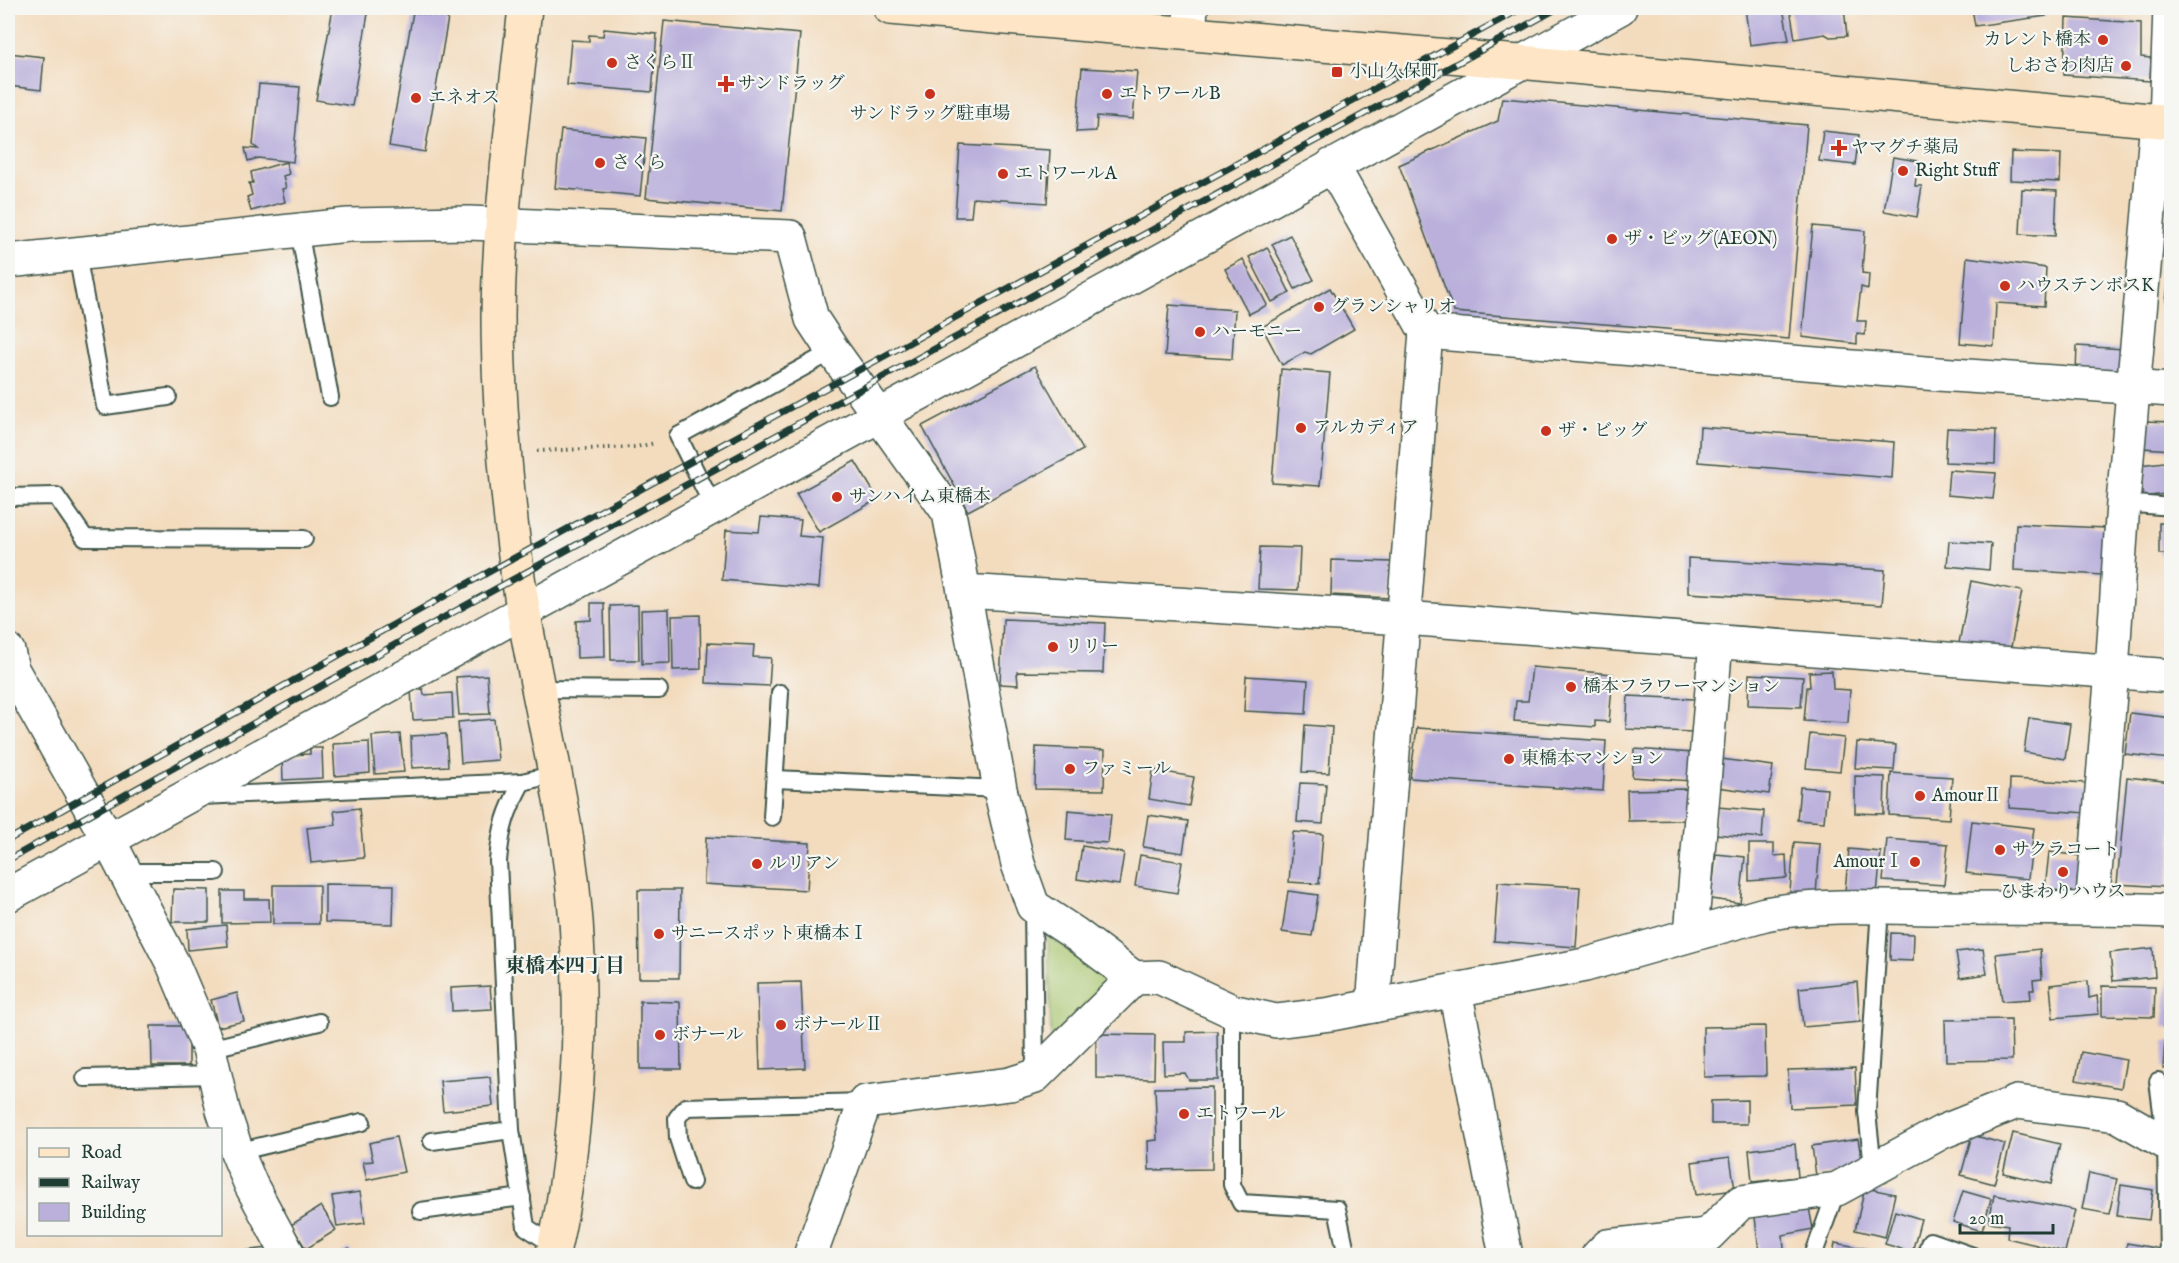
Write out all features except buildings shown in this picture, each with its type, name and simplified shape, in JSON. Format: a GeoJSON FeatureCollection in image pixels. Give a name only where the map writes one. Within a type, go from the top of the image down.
{"type":"FeatureCollection","features":[{"type":"Feature","properties":{"kind":"street"},"geometry":{"type":"LineString","coordinates":[[525,8],[503,224],[498,315],[500,398],[512,533],[522,610],[556,774],[575,900],[579,962],[578,1075],[572,1142],[554,1251]]}},
{"type":"Feature","properties":{"kind":"street"},"geometry":{"type":"LineString","coordinates":[[890,8],[1190,20],[1519,62],[2165,121]]}},
{"type":"Feature","properties":{"kind":"street"},"geometry":{"type":"LineString","coordinates":[[8,895],[522,610],[1620,8]]}},
{"type":"Feature","properties":{"kind":"street"},"geometry":{"type":"LineString","coordinates":[[2092,908],[2133,387],[2165,121],[2170,8]]}},
{"type":"Feature","properties":{"kind":"street"},"geometry":{"type":"LineString","coordinates":[[1332,165],[1426,332],[1373,1006]]}},
{"type":"Feature","properties":{"kind":"street"},"geometry":{"type":"LineString","coordinates":[[8,261],[348,225],[503,224],[790,237],[812,319],[949,513],[1000,789],[1018,864],[1033,906],[1074,933],[1134,978],[1159,977],[1232,1011],[1276,1021],[1373,1006],[1585,965],[1785,910],[1880,907],[2092,908],[2172,911]]}},
{"type":"Feature","properties":{"kind":"street"},"geometry":{"type":"LineString","coordinates":[[1426,332],[1938,374],[2172,390]]}},
{"type":"Feature","properties":{"kind":"street"},"geometry":{"type":"LineString","coordinates":[[964,591],[1404,618],[2172,676]]}},
{"type":"Feature","properties":{"kind":"street"},"geometry":{"type":"LineString","coordinates":[[1691,934],[1716,642]]}},
{"type":"Feature","properties":{"kind":"street"},"geometry":{"type":"LineString","coordinates":[[9,663],[108,838],[173,964],[212,1062],[223,1110],[237,1152],[250,1185],[288,1256]]}},
{"type":"Feature","properties":{"kind":"street"},"geometry":{"type":"LineString","coordinates":[[810,1256],[864,1102],[1010,1084],[1035,1076],[1134,978]]}},
{"type":"Feature","properties":{"kind":"street"},"geometry":{"type":"LineString","coordinates":[[1455,990],[1506,1256]]}},
{"type":"Feature","properties":{"kind":"street"},"geometry":{"type":"LineString","coordinates":[[1598,1256],[1608,1246],[1708,1235],[1741,1202],[1837,1189],[1942,1132],[2017,1102],[2117,1115],[2169,1143]]}},
{"type":"Feature","properties":{"kind":"lane"},"geometry":{"type":"LineString","coordinates":[[299,230],[330,397]]}},
{"type":"Feature","properties":{"kind":"lane"},"geometry":{"type":"LineString","coordinates":[[77,254],[105,406],[168,397]]}},
{"type":"Feature","properties":{"kind":"lane"},"geometry":{"type":"LineString","coordinates":[[713,506],[678,436],[833,351]]}},
{"type":"Feature","properties":{"kind":"lane"},"geometry":{"type":"LineString","coordinates":[[8,497],[56,496],[86,538],[304,539]]}},
{"type":"Feature","properties":{"kind":"lane"},"geometry":{"type":"LineString","coordinates":[[2123,503],[2172,507]]}},
{"type":"Feature","properties":{"kind":"lane"},"geometry":{"type":"LineString","coordinates":[[538,689],[659,690]]}},
{"type":"Feature","properties":{"kind":"lane"},"geometry":{"type":"LineString","coordinates":[[772,817],[780,693]]}},
{"type":"Feature","properties":{"kind":"lane"},"geometry":{"type":"LineString","coordinates":[[185,797],[522,782],[556,774]]}},
{"type":"Feature","properties":{"kind":"lane"},"geometry":{"type":"LineString","coordinates":[[775,779],[1000,789]]}},
{"type":"Feature","properties":{"kind":"lane"},"geometry":{"type":"LineString","coordinates":[[522,782],[507,810],[500,831],[498,861],[512,1130],[526,1227],[554,1251]]}},
{"type":"Feature","properties":{"kind":"lane"},"geometry":{"type":"LineString","coordinates":[[126,872],[216,872]]}},
{"type":"Feature","properties":{"kind":"lane"},"geometry":{"type":"LineString","coordinates":[[1033,906],[1035,1076]]}},
{"type":"Feature","properties":{"kind":"lane"},"geometry":{"type":"LineString","coordinates":[[1873,1168],[1867,1112],[1880,907]]}},
{"type":"Feature","properties":{"kind":"lane"},"geometry":{"type":"LineString","coordinates":[[1232,1011],[1232,1185],[1241,1203],[1337,1209],[1347,1256]]}},
{"type":"Feature","properties":{"kind":"lane"},"geometry":{"type":"LineString","coordinates":[[85,1078],[212,1062],[319,1022]]}},
{"type":"Feature","properties":{"kind":"lane"},"geometry":{"type":"LineString","coordinates":[[2158,1081],[2169,1143],[2168,1256]]}},
{"type":"Feature","properties":{"kind":"lane"},"geometry":{"type":"LineString","coordinates":[[692,1182],[678,1138],[677,1118],[686,1107],[864,1102]]}},
{"type":"Feature","properties":{"kind":"lane"},"geometry":{"type":"LineString","coordinates":[[237,1152],[362,1122]]}},
{"type":"Feature","properties":{"kind":"lane"},"geometry":{"type":"LineString","coordinates":[[432,1141],[512,1130]]}},
{"type":"Feature","properties":{"kind":"lane"},"geometry":{"type":"LineString","coordinates":[[1813,1256],[1837,1189]]}},
{"type":"Feature","properties":{"kind":"lane"},"geometry":{"type":"LineString","coordinates":[[421,1211],[522,1197]]}},
{"type":"Feature","properties":{"kind":"lane"},"geometry":{"type":"LineString","coordinates":[[1925,1256],[1930,1241],[1973,1256]]}},
{"type":"Feature","properties":{"kind":"path"},"geometry":{"type":"LineString","coordinates":[[537,451],[636,447],[678,436]]}},
{"type":"Feature","properties":{"kind":"green space"},"geometry":{"type":"Polygon","coordinates":[[[1048,934],[1110,983],[1051,1041],[1048,934]]]}},
{"type":"Feature","properties":{"kind":"railway"},"geometry":{"type":"LineString","coordinates":[[8,840],[441,598],[1522,8]]}},
{"type":"Feature","properties":{"kind":"railway"},"geometry":{"type":"LineString","coordinates":[[8,860],[450,614],[1558,8]]}},
{"type":"Feature","properties":{"kind":"place","name":"カレント橋本"},"geometry":{"type":"Point","coordinates":[2103,40]}},
{"type":"Feature","properties":{"kind":"place","name":"さくらⅡ"},"geometry":{"type":"Point","coordinates":[612,63]}},
{"type":"Feature","properties":{"kind":"place","name":"しおさわ肉店"},"geometry":{"type":"Point","coordinates":[2126,66]}},
{"type":"Feature","properties":{"kind":"place","name":"小山久保町"},"geometry":{"type":"Point","coordinates":[1337,72]}},
{"type":"Feature","properties":{"kind":"place","name":"サンドラッグ"},"geometry":{"type":"Point","coordinates":[726,84]}},
{"type":"Feature","properties":{"kind":"place","name":"サンドラッグ駐車場"},"geometry":{"type":"Point","coordinates":[930,94]}},
{"type":"Feature","properties":{"kind":"place","name":"エトワールB"},"geometry":{"type":"Point","coordinates":[1107,94]}},
{"type":"Feature","properties":{"kind":"place","name":"エネオス"},"geometry":{"type":"Point","coordinates":[416,98]}},
{"type":"Feature","properties":{"kind":"place","name":"ヤマグチ薬局"},"geometry":{"type":"Point","coordinates":[1839,148]}},
{"type":"Feature","properties":{"kind":"place","name":"さくら"},"geometry":{"type":"Point","coordinates":[600,163]}},
{"type":"Feature","properties":{"kind":"place","name":"Right Stuff"},"geometry":{"type":"Point","coordinates":[1903,171]}},
{"type":"Feature","properties":{"kind":"place","name":"エトワールA"},"geometry":{"type":"Point","coordinates":[1003,174]}},
{"type":"Feature","properties":{"kind":"place","name":"ザ・ビッグ(AEON)"},"geometry":{"type":"Point","coordinates":[1612,239]}},
{"type":"Feature","properties":{"kind":"place","name":"ハウステンボスK"},"geometry":{"type":"Point","coordinates":[2005,286]}},
{"type":"Feature","properties":{"kind":"place","name":"グランシャリオ"},"geometry":{"type":"Point","coordinates":[1319,307]}},
{"type":"Feature","properties":{"kind":"place","name":"ハーモニー"},"geometry":{"type":"Point","coordinates":[1200,332]}},
{"type":"Feature","properties":{"kind":"place","name":"アルカディア"},"geometry":{"type":"Point","coordinates":[1301,428]}},
{"type":"Feature","properties":{"kind":"place","name":"ザ・ビッグ"},"geometry":{"type":"Point","coordinates":[1546,431]}},
{"type":"Feature","properties":{"kind":"place","name":"サンハイム東橋本"},"geometry":{"type":"Point","coordinates":[837,497]}},
{"type":"Feature","properties":{"kind":"place","name":"リリー"},"geometry":{"type":"Point","coordinates":[1053,647]}},
{"type":"Feature","properties":{"kind":"place","name":"橋本フラワーマンション"},"geometry":{"type":"Point","coordinates":[1571,687]}},
{"type":"Feature","properties":{"kind":"place","name":"東橋本マンション"},"geometry":{"type":"Point","coordinates":[1509,759]}},
{"type":"Feature","properties":{"kind":"place","name":"ファミール"},"geometry":{"type":"Point","coordinates":[1070,769]}},
{"type":"Feature","properties":{"kind":"place","name":"AmourⅡ"},"geometry":{"type":"Point","coordinates":[1920,796]}},
{"type":"Feature","properties":{"kind":"place","name":"サクラコート"},"geometry":{"type":"Point","coordinates":[2000,850]}},
{"type":"Feature","properties":{"kind":"place","name":"AmourⅠ"},"geometry":{"type":"Point","coordinates":[1915,862]}},
{"type":"Feature","properties":{"kind":"place","name":"ルリアン"},"geometry":{"type":"Point","coordinates":[757,864]}},
{"type":"Feature","properties":{"kind":"place","name":"ひまわりハウス"},"geometry":{"type":"Point","coordinates":[2063,872]}},
{"type":"Feature","properties":{"kind":"place","name":"サニースポット東橋本Ⅰ"},"geometry":{"type":"Point","coordinates":[659,934]}},
{"type":"Feature","properties":{"kind":"place","name":"ボナールⅡ"},"geometry":{"type":"Point","coordinates":[781,1025]}},
{"type":"Feature","properties":{"kind":"place","name":"ボナール"},"geometry":{"type":"Point","coordinates":[660,1035]}},
{"type":"Feature","properties":{"kind":"place","name":"エトワール"},"geometry":{"type":"Point","coordinates":[1184,1114]}},
{"type":"Feature","properties":{"kind":"district","name":"東橋本四丁目"},"geometry":{"type":"Point","coordinates":[565,966]}}]}
